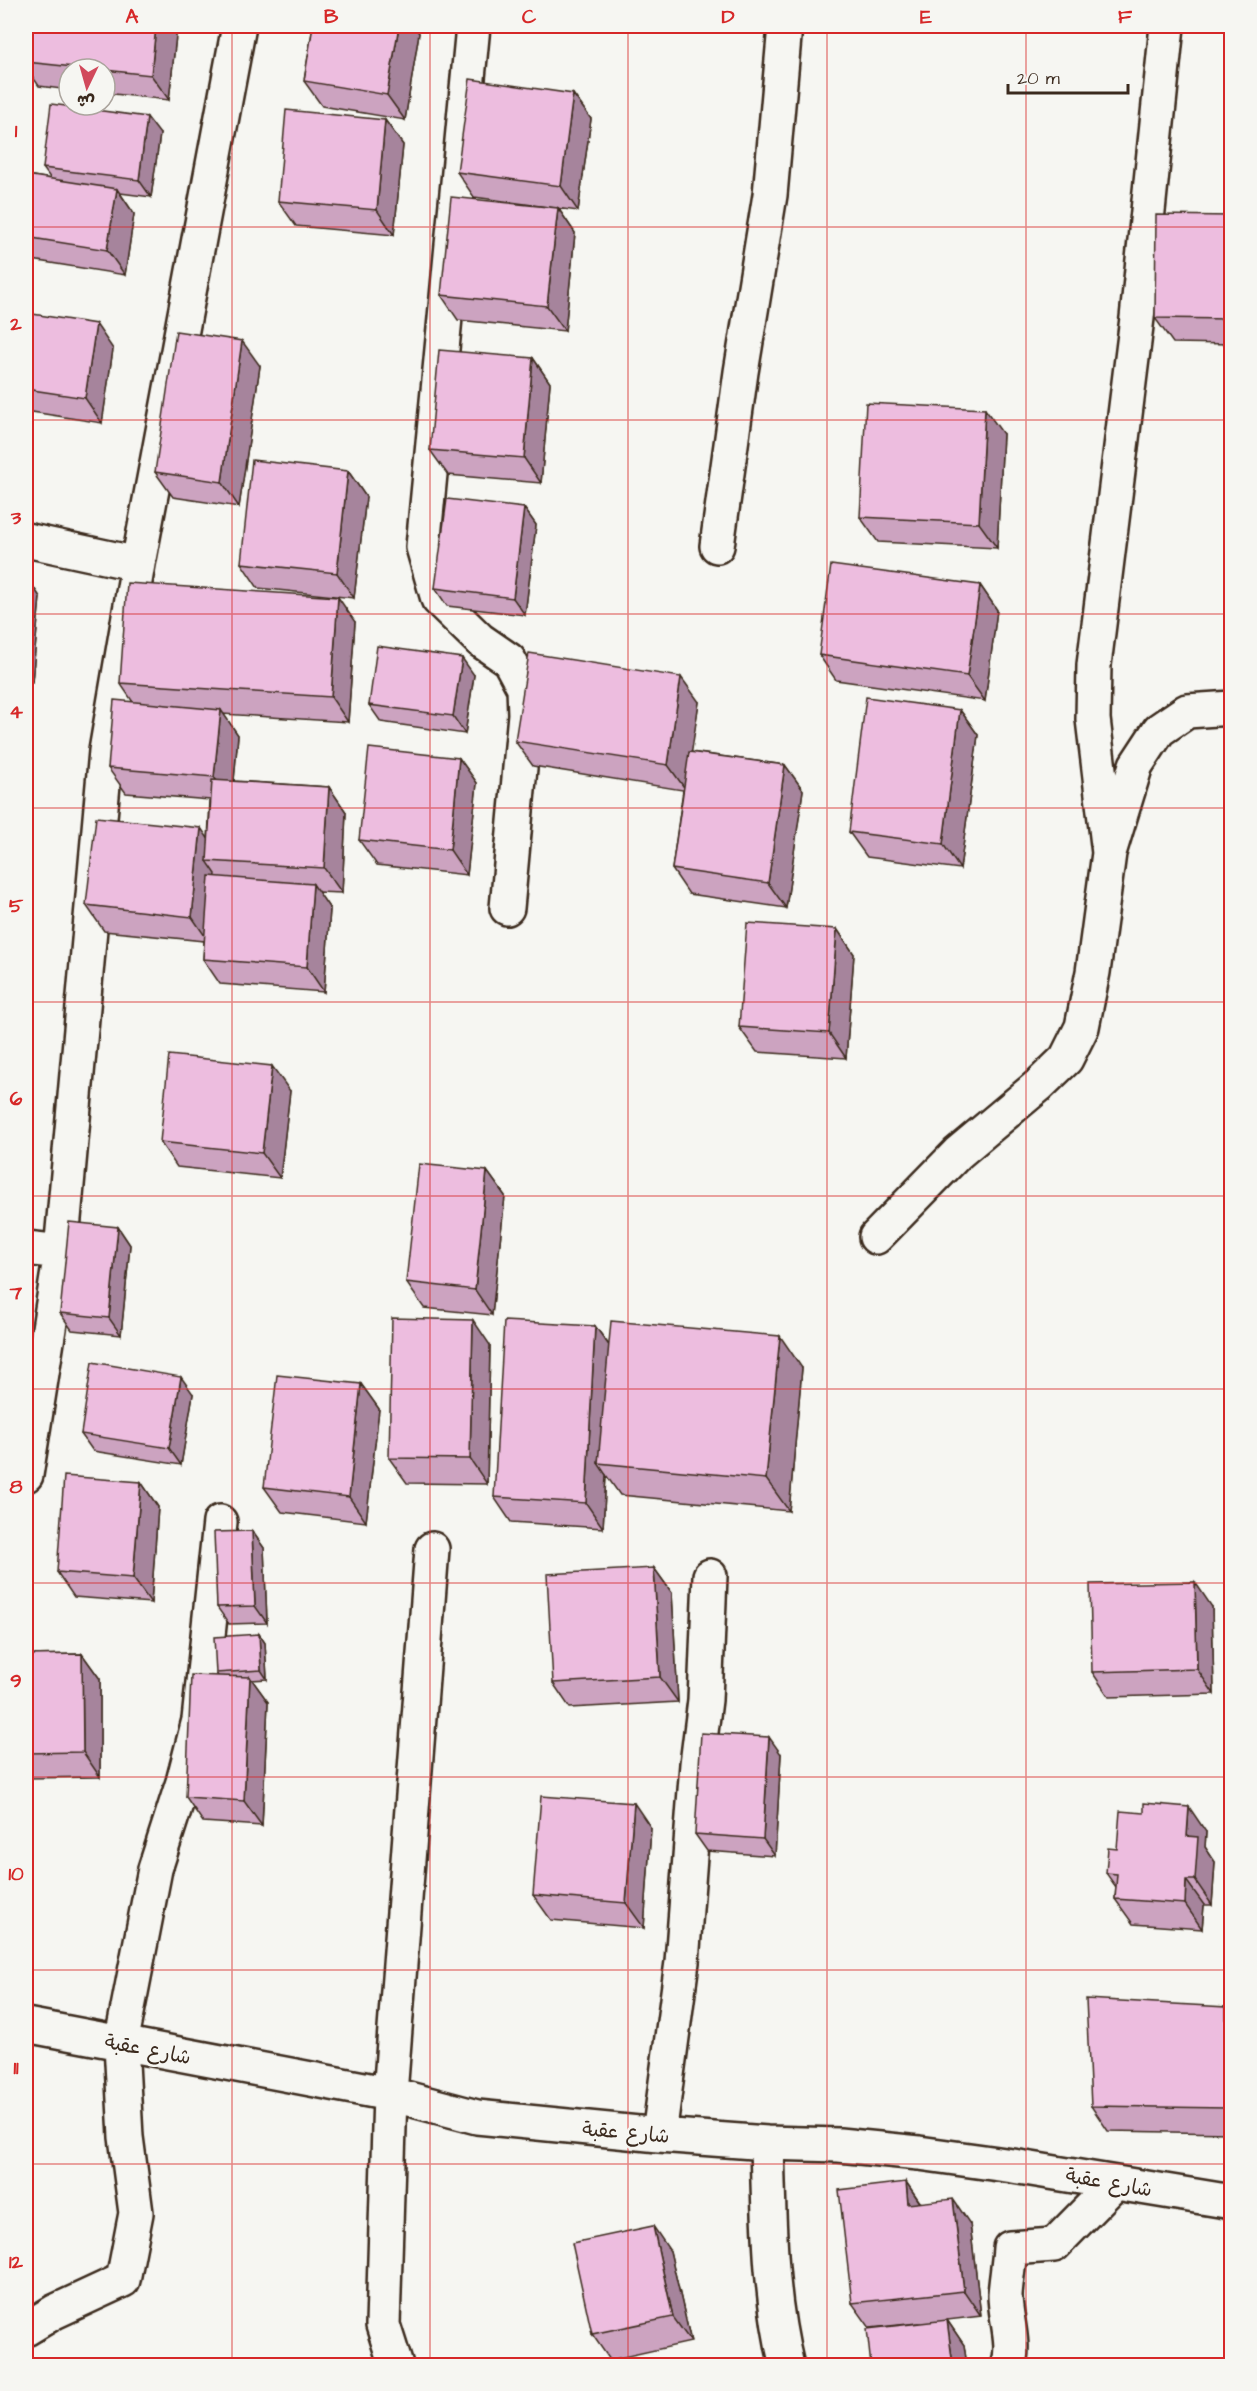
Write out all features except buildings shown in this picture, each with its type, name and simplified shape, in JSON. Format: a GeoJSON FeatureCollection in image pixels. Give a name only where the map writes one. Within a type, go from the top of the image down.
{"type":"FeatureCollection","features":[{"type":"Feature","properties":{"kind":"street"},"geometry":{"type":"LineString","coordinates":[[26,1475],[61,1252],[106,751],[138,564],[239,26]]}},
{"type":"Feature","properties":{"kind":"street"},"geometry":{"type":"LineString","coordinates":[[473,26],[423,547],[438,599],[480,640],[509,660],[524,688],[525,714],[507,908]]}},
{"type":"Feature","properties":{"kind":"street"},"geometry":{"type":"LineString","coordinates":[[717,546],[741,372],[770,195],[785,26]]}},
{"type":"Feature","properties":{"kind":"street"},"geometry":{"type":"LineString","coordinates":[[1109,853],[1093,719],[1094,665],[1137,318],[1167,26]]}},
{"type":"Feature","properties":{"kind":"street"},"geometry":{"type":"LineString","coordinates":[[26,540],[138,564]]}},
{"type":"Feature","properties":{"kind":"street"},"geometry":{"type":"LineString","coordinates":[[876,1237],[958,1153],[1039,1085],[1066,1059],[1082,1028],[1093,972],[1109,853],[1136,765],[1159,730],[1187,711],[1232,708]]}},
{"type":"Feature","properties":{"kind":"street"},"geometry":{"type":"LineString","coordinates":[[26,1248],[61,1252]]}},
{"type":"Feature","properties":{"kind":"street"},"geometry":{"type":"LineString","coordinates":[[26,2329],[54,2312],[123,2280],[136,2213],[126,2137],[121,2044],[155,1869],[183,1782],[199,1720],[220,1522]]}},
{"type":"Feature","properties":{"kind":"street"},"geometry":{"type":"LineString","coordinates":[[396,2366],[382,2325],[390,2094],[432,1549]]}},
{"type":"Feature","properties":{"kind":"street"},"geometry":{"type":"LineString","coordinates":[[659,2135],[682,1962],[697,1764],[705,1700],[710,1576]]}},
{"type":"Feature","properties":{"kind":"street","name":"شارع عقبة"},"geometry":{"type":"LineString","coordinates":[[26,2025],[390,2094],[477,2117],[767,2144],[839,2145],[919,2153],[1232,2202]]}},
{"type":"Feature","properties":{"kind":"street"},"geometry":{"type":"LineString","coordinates":[[767,2144],[770,2244],[781,2341],[788,2366]]}},
{"type":"Feature","properties":{"kind":"street"},"geometry":{"type":"LineString","coordinates":[[1008,2366],[1010,2351],[1005,2296],[1010,2248],[1054,2245],[1115,2183]]}}]}
